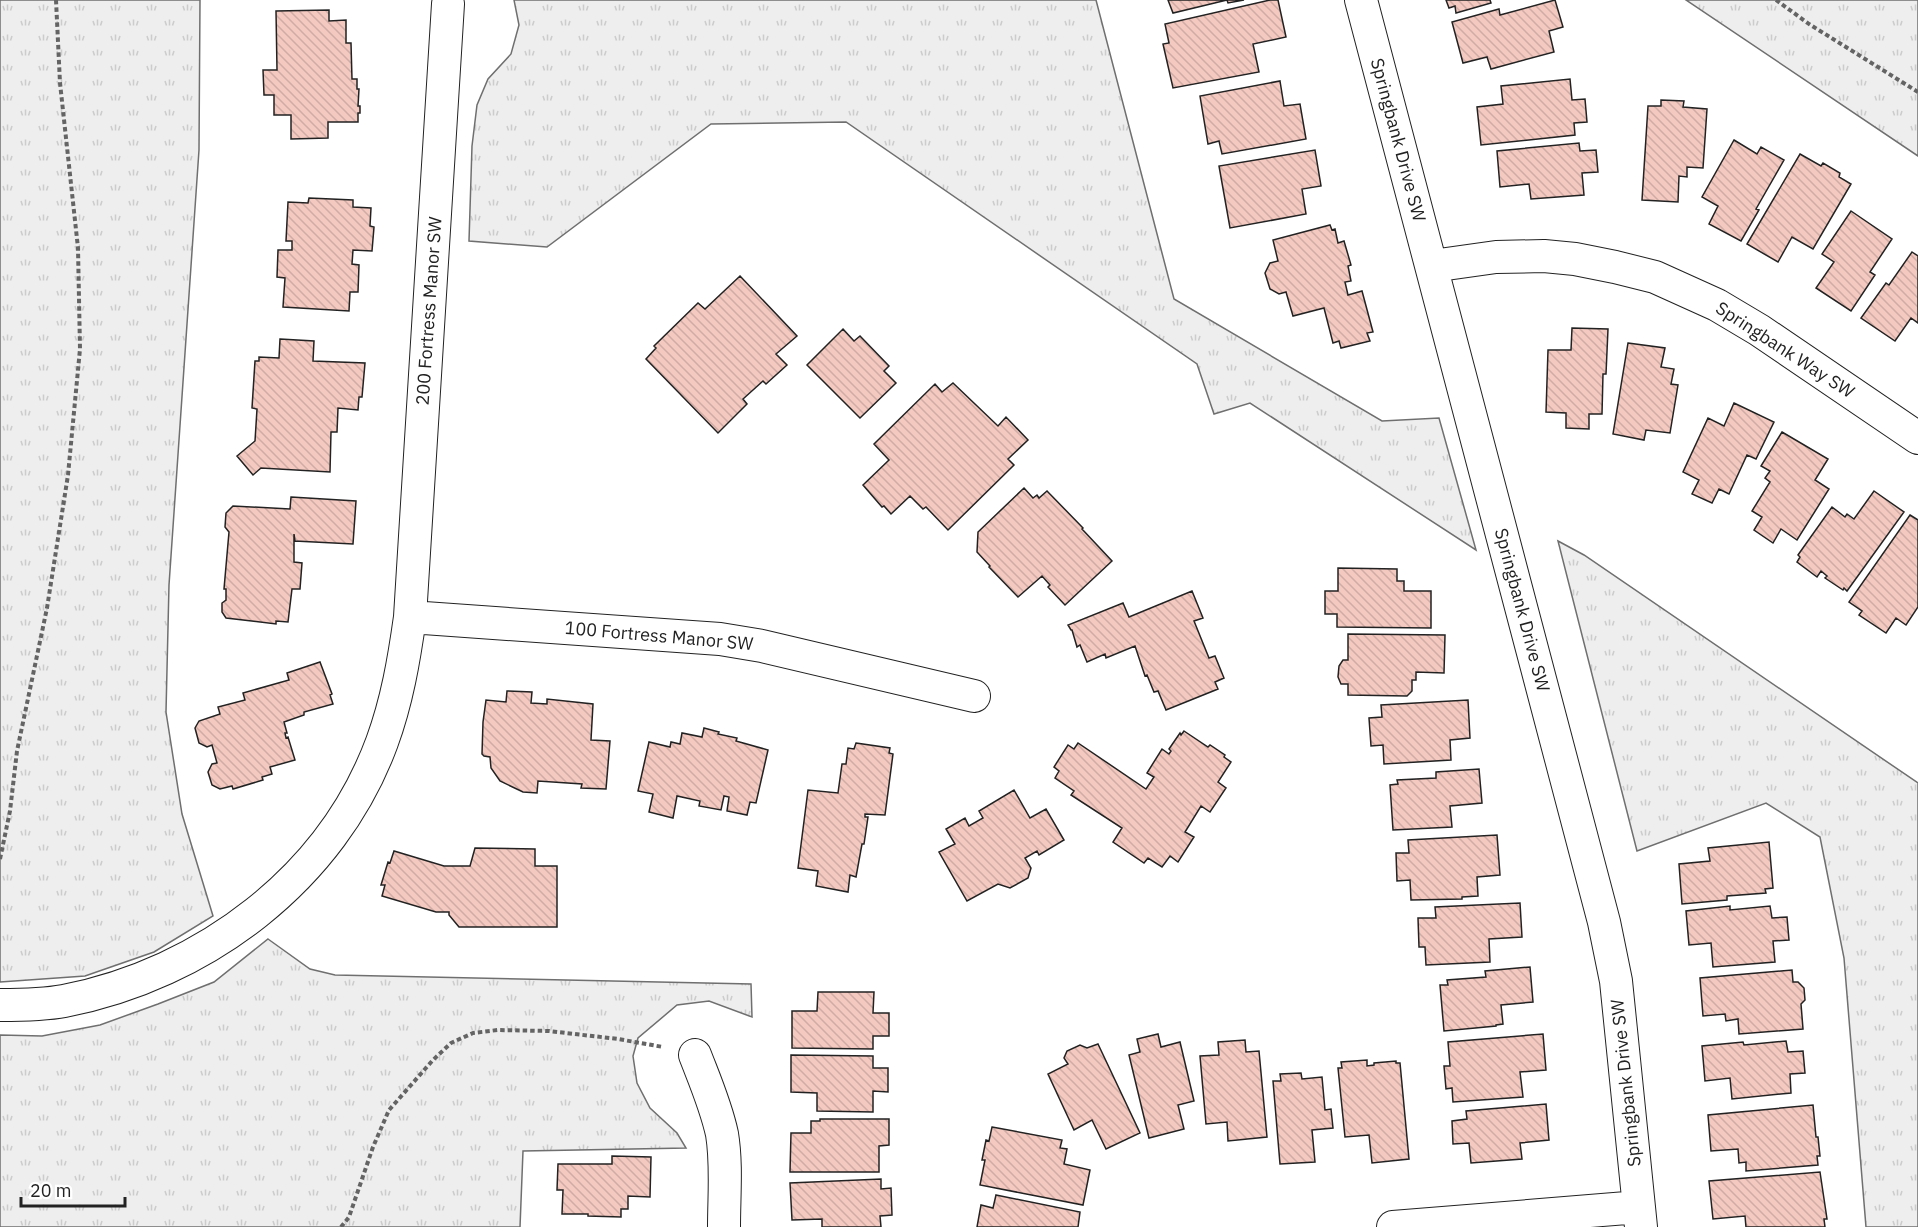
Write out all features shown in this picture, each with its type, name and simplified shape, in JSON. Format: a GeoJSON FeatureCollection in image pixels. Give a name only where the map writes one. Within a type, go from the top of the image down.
{"type":"FeatureCollection","features":[{"type":"Feature","properties":{"kind":"street","name":"Springbank Drive SW"},"geometry":{"type":"LineString","coordinates":[[1361,0],[1604,922],[1616,981],[1640,1217]]}},
{"type":"Feature","properties":{"kind":"street","name":"200 Fortress Manor SW"},"geometry":{"type":"LineString","coordinates":[[0,1005],[62,1001],[106,991],[147,977],[187,959],[224,937],[259,912],[320,850],[344,816],[377,753],[394,705],[404,665],[410,617],[448,4]]}},
{"type":"Feature","properties":{"kind":"street","name":"Springbank Way SW"},"geometry":{"type":"LineString","coordinates":[[1432,266],[1496,257],[1544,256],[1575,259],[1655,277],[1717,305],[1759,330],[1918,438]]}},
{"type":"Feature","properties":{"kind":"street","name":"100 Fortress Manor SW"},"geometry":{"type":"LineString","coordinates":[[410,617],[720,639],[803,655],[974,696]]}},
{"type":"Feature","properties":{"kind":"street"},"geometry":{"type":"LineString","coordinates":[[695,1055],[713,1101],[722,1135],[725,1172],[724,1227]]}},
{"type":"Feature","properties":{"kind":"street"},"geometry":{"type":"LineString","coordinates":[[1393,1227],[1640,1217]]}},
{"type":"Feature","properties":{"kind":"path"},"geometry":{"type":"LineString","coordinates":[[0,859],[10,811],[17,751],[47,608],[68,475],[80,349],[78,248],[60,83],[56,0]]}},
{"type":"Feature","properties":{"kind":"path"},"geometry":{"type":"LineString","coordinates":[[1776,0],[1809,24],[1918,92]]}},
{"type":"Feature","properties":{"kind":"path"},"geometry":{"type":"LineString","coordinates":[[341,1227],[349,1217],[373,1147],[389,1110],[451,1043],[473,1033],[498,1030],[549,1032],[644,1043],[695,1055]]}},
{"type":"Feature","properties":{"kind":"green space"},"geometry":{"type":"Polygon","coordinates":[[[0,0],[200,0],[199,150],[169,585],[166,712],[182,814],[213,916],[154,952],[85,976],[0,982],[0,0]]]}},
{"type":"Feature","properties":{"kind":"green space"},"geometry":{"type":"Polygon","coordinates":[[[514,0],[1096,0],[1174,299],[1382,421],[1439,418],[1476,550],[1250,403],[1214,414],[1197,364],[846,122],[711,124],[547,247],[469,241],[472,146],[477,105],[488,79],[511,54],[519,25],[514,0]]]}},
{"type":"Feature","properties":{"kind":"green space"},"geometry":{"type":"Polygon","coordinates":[[[1686,0],[1918,0],[1918,156],[1686,0]]]}},
{"type":"Feature","properties":{"kind":"green space"},"geometry":{"type":"Polygon","coordinates":[[[1558,541],[1584,555],[1918,783],[1918,1227],[1866,1227],[1844,958],[1820,837],[1766,803],[1637,851],[1558,541]]]}},
{"type":"Feature","properties":{"kind":"green space"},"geometry":{"type":"Polygon","coordinates":[[[268,939],[310,969],[335,975],[751,984],[752,1017],[709,1001],[677,1005],[638,1038],[633,1056],[637,1083],[650,1108],[677,1133],[686,1148],[523,1151],[520,1227],[0,1227],[0,1035],[42,1036],[100,1025],[214,982],[268,939]]]}},
{"type":"Feature","properties":{"kind":"building"},"geometry":{"type":"Polygon","coordinates":[[[1168,0],[1227,0],[1173,13],[1168,0]]]}},
{"type":"Feature","properties":{"kind":"building"},"geometry":{"type":"Polygon","coordinates":[[[1227,0],[1244,0],[1228,3],[1227,0]]]}},
{"type":"Feature","properties":{"kind":"building"},"geometry":{"type":"Polygon","coordinates":[[[1278,0],[1286,37],[1253,44],[1259,72],[1173,88],[1163,44],[1169,43],[1165,24],[1278,0]]]}},
{"type":"Feature","properties":{"kind":"building"},"geometry":{"type":"Polygon","coordinates":[[[1446,0],[1490,0],[1491,3],[1456,13],[1455,6],[1449,8],[1446,0]]]}},
{"type":"Feature","properties":{"kind":"building"},"geometry":{"type":"Polygon","coordinates":[[[1555,0],[1563,27],[1549,31],[1554,52],[1491,69],[1487,57],[1463,63],[1452,22],[1499,9],[1500,15],[1555,0]]]}},
{"type":"Feature","properties":{"kind":"building"},"geometry":{"type":"Polygon","coordinates":[[[329,10],[329,21],[346,20],[346,43],[351,43],[352,79],[357,79],[357,89],[359,89],[358,122],[328,122],[328,138],[291,139],[291,115],[274,115],[274,95],[264,95],[263,70],[277,70],[276,11],[329,10]]]}},
{"type":"Feature","properties":{"kind":"building"},"geometry":{"type":"Polygon","coordinates":[[[1570,79],[1572,100],[1585,99],[1587,122],[1574,123],[1575,135],[1481,145],[1477,107],[1503,104],[1501,86],[1570,79]]]}},
{"type":"Feature","properties":{"kind":"building"},"geometry":{"type":"Polygon","coordinates":[[[1280,81],[1284,106],[1300,104],[1306,139],[1222,154],[1219,141],[1208,144],[1200,96],[1280,81]]]}},
{"type":"Feature","properties":{"kind":"building"},"geometry":{"type":"Polygon","coordinates":[[[1661,100],[1684,101],[1683,107],[1707,109],[1703,168],[1687,167],[1687,177],[1679,176],[1678,202],[1642,200],[1648,106],[1661,106],[1661,100]]]}},
{"type":"Feature","properties":{"kind":"building"},"geometry":{"type":"Polygon","coordinates":[[[1734,140],[1757,154],[1761,147],[1784,160],[1741,241],[1709,224],[1718,206],[1702,197],[1734,140]]]}},
{"type":"Feature","properties":{"kind":"building"},"geometry":{"type":"Polygon","coordinates":[[[1579,143],[1580,151],[1596,150],[1598,172],[1582,173],[1584,195],[1531,199],[1529,184],[1500,187],[1497,151],[1579,143]]]}},
{"type":"Feature","properties":{"kind":"building"},"geometry":{"type":"Polygon","coordinates":[[[1315,150],[1321,186],[1302,189],[1306,214],[1230,228],[1219,166],[1315,150]]]}},
{"type":"Feature","properties":{"kind":"building"},"geometry":{"type":"Polygon","coordinates":[[[1800,154],[1821,166],[1823,163],[1840,173],[1839,177],[1851,184],[1813,249],[1792,237],[1778,262],[1747,244],[1800,154]]]}},
{"type":"Feature","properties":{"kind":"building"},"geometry":{"type":"Polygon","coordinates":[[[309,198],[353,200],[353,207],[371,208],[370,226],[374,227],[372,251],[353,250],[352,264],[359,265],[358,292],[350,292],[349,311],[283,307],[285,278],[277,277],[278,250],[292,250],[292,241],[286,241],[288,202],[308,203],[309,198]]]}},
{"type":"Feature","properties":{"kind":"building"},"geometry":{"type":"Polygon","coordinates":[[[1851,211],[1892,239],[1870,272],[1875,275],[1851,311],[1816,288],[1834,262],[1822,254],[1851,211]]]}},
{"type":"Feature","properties":{"kind":"building"},"geometry":{"type":"Polygon","coordinates":[[[1330,225],[1332,230],[1335,229],[1338,243],[1344,241],[1351,265],[1348,266],[1351,281],[1345,282],[1348,295],[1362,291],[1373,332],[1367,333],[1370,341],[1341,348],[1339,341],[1333,343],[1324,308],[1293,316],[1286,292],[1279,294],[1270,289],[1265,273],[1270,263],[1278,261],[1273,240],[1330,225]]]}},
{"type":"Feature","properties":{"kind":"building"},"geometry":{"type":"Polygon","coordinates":[[[1912,252],[1918,256],[1918,323],[1911,318],[1895,341],[1861,318],[1886,283],[1889,285],[1912,252]]]}},
{"type":"Feature","properties":{"kind":"building"},"geometry":{"type":"Polygon","coordinates":[[[740,276],[797,336],[776,354],[787,365],[766,384],[763,381],[743,399],[747,404],[718,433],[646,359],[656,348],[654,346],[698,303],[705,309],[740,276]]]}},
{"type":"Feature","properties":{"kind":"building"},"geometry":{"type":"Polygon","coordinates":[[[1572,328],[1608,329],[1606,374],[1603,374],[1602,414],[1589,414],[1589,429],[1566,428],[1566,413],[1546,412],[1548,350],[1571,350],[1572,328]]]}},
{"type":"Feature","properties":{"kind":"building"},"geometry":{"type":"Polygon","coordinates":[[[843,329],[854,341],[860,336],[889,366],[884,371],[896,383],[860,418],[807,365],[843,329]]]}},
{"type":"Feature","properties":{"kind":"building"},"geometry":{"type":"Polygon","coordinates":[[[280,339],[314,341],[313,361],[365,363],[362,397],[359,397],[358,410],[338,408],[337,432],[331,432],[330,472],[261,468],[253,475],[237,456],[255,441],[257,409],[252,408],[255,361],[259,361],[259,357],[279,358],[280,339]]]}},
{"type":"Feature","properties":{"kind":"building"},"geometry":{"type":"Polygon","coordinates":[[[1628,343],[1665,348],[1661,367],[1674,369],[1671,384],[1678,385],[1670,433],[1646,430],[1644,440],[1613,434],[1628,343]]]}},
{"type":"Feature","properties":{"kind":"building"},"geometry":{"type":"Polygon","coordinates":[[[953,383],[998,426],[1006,417],[1028,440],[1008,459],[1014,465],[948,530],[926,507],[923,509],[910,496],[891,514],[863,485],[889,460],[874,444],[935,384],[942,392],[953,383]]]}},
{"type":"Feature","properties":{"kind":"building"},"geometry":{"type":"Polygon","coordinates":[[[1734,403],[1774,422],[1756,459],[1747,455],[1729,494],[1719,489],[1712,503],[1692,494],[1699,480],[1683,472],[1708,418],[1724,426],[1734,403]]]}},
{"type":"Feature","properties":{"kind":"building"},"geometry":{"type":"Polygon","coordinates":[[[1782,432],[1828,459],[1815,480],[1829,489],[1797,540],[1781,529],[1773,543],[1754,530],[1762,517],[1752,511],[1770,482],[1765,478],[1770,471],[1761,466],[1782,432]]]}},
{"type":"Feature","properties":{"kind":"building"},"geometry":{"type":"Polygon","coordinates":[[[1024,488],[1033,498],[1037,495],[1039,498],[1047,491],[1112,561],[1065,605],[1048,587],[1050,585],[1042,576],[1018,597],[977,552],[978,532],[1024,488]]]}},
{"type":"Feature","properties":{"kind":"building"},"geometry":{"type":"Polygon","coordinates":[[[1874,491],[1904,512],[1847,591],[1825,578],[1827,576],[1821,571],[1817,577],[1797,562],[1800,557],[1798,555],[1832,507],[1845,517],[1847,514],[1854,519],[1874,491]]]}},
{"type":"Feature","properties":{"kind":"building"},"geometry":{"type":"Polygon","coordinates":[[[291,497],[356,501],[353,544],[295,541],[294,534],[294,562],[302,563],[300,589],[292,589],[288,622],[276,621],[276,624],[226,618],[222,612],[222,603],[226,600],[226,589],[224,589],[229,532],[225,527],[226,513],[233,506],[290,509],[291,497]]]}},
{"type":"Feature","properties":{"kind":"building"},"geometry":{"type":"Polygon","coordinates":[[[1910,515],[1918,520],[1918,607],[1906,625],[1896,618],[1886,633],[1859,615],[1862,611],[1849,602],[1910,515]]]}},
{"type":"Feature","properties":{"kind":"building"},"geometry":{"type":"Polygon","coordinates":[[[1338,568],[1397,569],[1397,581],[1404,581],[1404,591],[1431,591],[1431,628],[1337,627],[1337,614],[1325,614],[1325,591],[1338,591],[1338,568]]]}},
{"type":"Feature","properties":{"kind":"building"},"geometry":{"type":"Polygon","coordinates":[[[1192,591],[1203,618],[1194,621],[1209,658],[1215,656],[1224,678],[1215,682],[1218,689],[1166,710],[1158,691],[1154,692],[1147,675],[1145,676],[1135,646],[1106,658],[1105,654],[1087,662],[1080,645],[1077,647],[1072,630],[1068,625],[1123,603],[1129,617],[1192,591]]]}},
{"type":"Feature","properties":{"kind":"building"},"geometry":{"type":"Polygon","coordinates":[[[1348,634],[1445,635],[1444,673],[1416,672],[1416,680],[1412,680],[1412,691],[1407,696],[1348,695],[1348,684],[1341,684],[1338,677],[1339,666],[1343,660],[1348,660],[1348,634]]]}},
{"type":"Feature","properties":{"kind":"building"},"geometry":{"type":"Polygon","coordinates":[[[320,662],[332,694],[330,695],[333,704],[304,712],[304,715],[284,722],[286,738],[288,737],[295,760],[270,767],[272,774],[262,777],[263,780],[233,789],[232,786],[220,789],[212,785],[208,772],[212,764],[217,763],[212,745],[207,747],[199,743],[195,728],[199,721],[220,714],[218,707],[245,700],[243,693],[289,680],[287,673],[320,662]]]}},
{"type":"Feature","properties":{"kind":"building"},"geometry":{"type":"Polygon","coordinates":[[[507,691],[532,692],[531,703],[547,704],[547,699],[593,704],[591,740],[610,741],[606,789],[581,788],[582,784],[538,781],[537,793],[523,792],[500,781],[491,768],[490,757],[482,754],[483,722],[486,700],[506,702],[507,691]]]}},
{"type":"Feature","properties":{"kind":"building"},"geometry":{"type":"Polygon","coordinates":[[[1468,700],[1470,738],[1450,740],[1451,760],[1384,764],[1383,745],[1371,746],[1369,718],[1382,717],[1381,705],[1468,700]]]}},
{"type":"Feature","properties":{"kind":"building"},"geometry":{"type":"Polygon","coordinates":[[[704,728],[737,738],[736,741],[768,750],[756,803],[750,802],[747,815],[727,811],[729,797],[724,796],[721,810],[699,806],[700,801],[677,796],[673,818],[649,812],[653,794],[638,791],[649,742],[670,747],[671,742],[680,744],[682,733],[702,737],[704,728]]]}},
{"type":"Feature","properties":{"kind":"building"},"geometry":{"type":"Polygon","coordinates":[[[1184,731],[1208,747],[1210,745],[1231,762],[1218,782],[1226,788],[1210,812],[1201,806],[1185,832],[1194,837],[1178,862],[1170,856],[1162,867],[1148,858],[1144,863],[1113,842],[1122,828],[1071,795],[1074,791],[1055,778],[1059,771],[1054,767],[1068,745],[1074,749],[1078,743],[1146,789],[1154,777],[1147,773],[1162,749],[1169,754],[1171,751],[1169,749],[1184,731]]]}},
{"type":"Feature","properties":{"kind":"building"},"geometry":{"type":"Polygon","coordinates":[[[856,743],[890,748],[889,753],[893,754],[885,815],[865,814],[865,817],[868,817],[864,844],[862,844],[856,877],[850,875],[848,892],[816,886],[818,871],[798,868],[808,790],[838,793],[842,764],[846,764],[848,748],[854,749],[856,743]]]}},
{"type":"Feature","properties":{"kind":"building"},"geometry":{"type":"Polygon","coordinates":[[[1479,769],[1482,803],[1450,806],[1452,827],[1393,830],[1390,785],[1398,784],[1397,780],[1436,778],[1436,772],[1479,769]]]}},
{"type":"Feature","properties":{"kind":"building"},"geometry":{"type":"Polygon","coordinates":[[[1014,790],[1030,818],[1046,809],[1064,840],[1039,855],[1037,851],[1025,858],[1031,868],[1028,878],[1010,888],[998,884],[967,901],[939,852],[955,844],[946,829],[965,818],[969,826],[983,818],[979,811],[1014,790]]]}},
{"type":"Feature","properties":{"kind":"building"},"geometry":{"type":"Polygon","coordinates":[[[1497,835],[1500,875],[1477,877],[1478,896],[1462,897],[1462,899],[1411,900],[1410,880],[1397,881],[1396,853],[1409,853],[1408,840],[1497,835]]]}},
{"type":"Feature","properties":{"kind":"building"},"geometry":{"type":"Polygon","coordinates":[[[1769,842],[1773,888],[1765,889],[1766,893],[1727,896],[1727,900],[1682,904],[1679,864],[1710,861],[1708,848],[1769,842]]]}},
{"type":"Feature","properties":{"kind":"building"},"geometry":{"type":"Polygon","coordinates":[[[475,848],[535,849],[535,866],[557,866],[557,927],[459,927],[449,912],[436,912],[382,896],[385,885],[381,885],[394,851],[444,866],[470,866],[475,848]]]}},
{"type":"Feature","properties":{"kind":"building"},"geometry":{"type":"Polygon","coordinates":[[[1520,903],[1522,937],[1489,939],[1490,962],[1426,965],[1425,947],[1419,947],[1418,918],[1436,918],[1435,907],[1520,903]]]}},
{"type":"Feature","properties":{"kind":"building"},"geometry":{"type":"Polygon","coordinates":[[[1730,906],[1730,910],[1770,906],[1772,918],[1787,917],[1789,940],[1773,941],[1775,962],[1713,967],[1711,943],[1689,945],[1686,911],[1730,906]]]}},
{"type":"Feature","properties":{"kind":"building"},"geometry":{"type":"Polygon","coordinates":[[[1530,967],[1533,1002],[1501,1005],[1503,1024],[1444,1031],[1440,985],[1448,985],[1447,980],[1486,977],[1485,971],[1530,967]]]}},
{"type":"Feature","properties":{"kind":"building"},"geometry":{"type":"Polygon","coordinates":[[[1792,970],[1793,982],[1798,982],[1804,988],[1805,1000],[1801,1004],[1803,1029],[1739,1034],[1738,1019],[1726,1021],[1725,1014],[1703,1016],[1700,978],[1792,970]]]}},
{"type":"Feature","properties":{"kind":"building"},"geometry":{"type":"Polygon","coordinates":[[[818,992],[874,992],[873,1013],[889,1013],[889,1036],[873,1036],[873,1049],[792,1048],[792,1011],[817,1011],[818,992]]]}},
{"type":"Feature","properties":{"kind":"building"},"geometry":{"type":"Polygon","coordinates":[[[1158,1034],[1161,1047],[1180,1042],[1194,1101],[1178,1105],[1184,1129],[1149,1138],[1129,1055],[1140,1052],[1137,1039],[1158,1034]]]}},
{"type":"Feature","properties":{"kind":"building"},"geometry":{"type":"Polygon","coordinates":[[[1543,1034],[1546,1070],[1520,1072],[1523,1097],[1453,1102],[1452,1088],[1446,1089],[1444,1066],[1450,1066],[1448,1042],[1543,1034]]]}},
{"type":"Feature","properties":{"kind":"building"},"geometry":{"type":"Polygon","coordinates":[[[1245,1040],[1246,1052],[1259,1051],[1267,1137],[1228,1141],[1227,1122],[1206,1124],[1200,1056],[1219,1055],[1218,1042],[1245,1040]]]}},
{"type":"Feature","properties":{"kind":"building"},"geometry":{"type":"Polygon","coordinates":[[[1786,1041],[1788,1052],[1803,1051],[1805,1073],[1790,1074],[1791,1093],[1732,1099],[1730,1078],[1705,1081],[1702,1046],[1786,1041]]]}},
{"type":"Feature","properties":{"kind":"building"},"geometry":{"type":"Polygon","coordinates":[[[1098,1044],[1140,1133],[1106,1149],[1092,1120],[1074,1130],[1048,1074],[1068,1064],[1064,1058],[1067,1051],[1080,1045],[1087,1048],[1098,1044]]]}},
{"type":"Feature","properties":{"kind":"building"},"geometry":{"type":"Polygon","coordinates":[[[791,1055],[873,1056],[873,1068],[888,1068],[888,1092],[873,1091],[873,1112],[817,1111],[817,1093],[791,1092],[791,1055]]]}},
{"type":"Feature","properties":{"kind":"building"},"geometry":{"type":"Polygon","coordinates":[[[1367,1060],[1367,1066],[1396,1061],[1400,1063],[1409,1159],[1372,1163],[1369,1135],[1345,1137],[1338,1068],[1342,1068],[1341,1062],[1367,1060]]]}},
{"type":"Feature","properties":{"kind":"building"},"geometry":{"type":"Polygon","coordinates":[[[1301,1073],[1302,1079],[1322,1077],[1325,1110],[1331,1109],[1333,1128],[1312,1130],[1315,1162],[1280,1164],[1273,1081],[1281,1081],[1280,1074],[1301,1073]]]}},
{"type":"Feature","properties":{"kind":"building"},"geometry":{"type":"Polygon","coordinates":[[[1546,1104],[1549,1140],[1520,1143],[1522,1159],[1471,1163],[1469,1143],[1453,1144],[1452,1121],[1467,1119],[1466,1111],[1546,1104]]]}},
{"type":"Feature","properties":{"kind":"building"},"geometry":{"type":"Polygon","coordinates":[[[1813,1105],[1820,1156],[1817,1156],[1818,1165],[1746,1171],[1746,1162],[1739,1163],[1738,1149],[1711,1151],[1708,1115],[1813,1105]]]}},
{"type":"Feature","properties":{"kind":"building"},"geometry":{"type":"Polygon","coordinates":[[[820,1119],[889,1119],[889,1145],[879,1146],[879,1172],[790,1172],[791,1133],[811,1133],[811,1121],[820,1121],[820,1119]]]}},
{"type":"Feature","properties":{"kind":"building"},"geometry":{"type":"Polygon","coordinates":[[[992,1127],[1062,1140],[1060,1148],[1067,1149],[1064,1164],[1090,1170],[1083,1205],[980,1185],[986,1140],[989,1141],[992,1127]]]}},
{"type":"Feature","properties":{"kind":"building"},"geometry":{"type":"Polygon","coordinates":[[[612,1156],[651,1157],[650,1197],[628,1196],[628,1209],[621,1209],[621,1217],[562,1214],[563,1190],[557,1190],[558,1164],[612,1164],[612,1156]]]}},
{"type":"Feature","properties":{"kind":"building"},"geometry":{"type":"Polygon","coordinates":[[[1820,1172],[1827,1219],[1824,1219],[1825,1227],[1746,1227],[1745,1216],[1713,1219],[1709,1181],[1820,1172]]]}},
{"type":"Feature","properties":{"kind":"building"},"geometry":{"type":"Polygon","coordinates":[[[881,1179],[881,1189],[891,1188],[892,1215],[880,1216],[881,1227],[822,1227],[822,1219],[792,1220],[790,1183],[881,1179]]]}},
{"type":"Feature","properties":{"kind":"building"},"geometry":{"type":"Polygon","coordinates":[[[996,1195],[1080,1212],[1078,1227],[977,1227],[981,1205],[993,1208],[996,1195]]]}}]}
